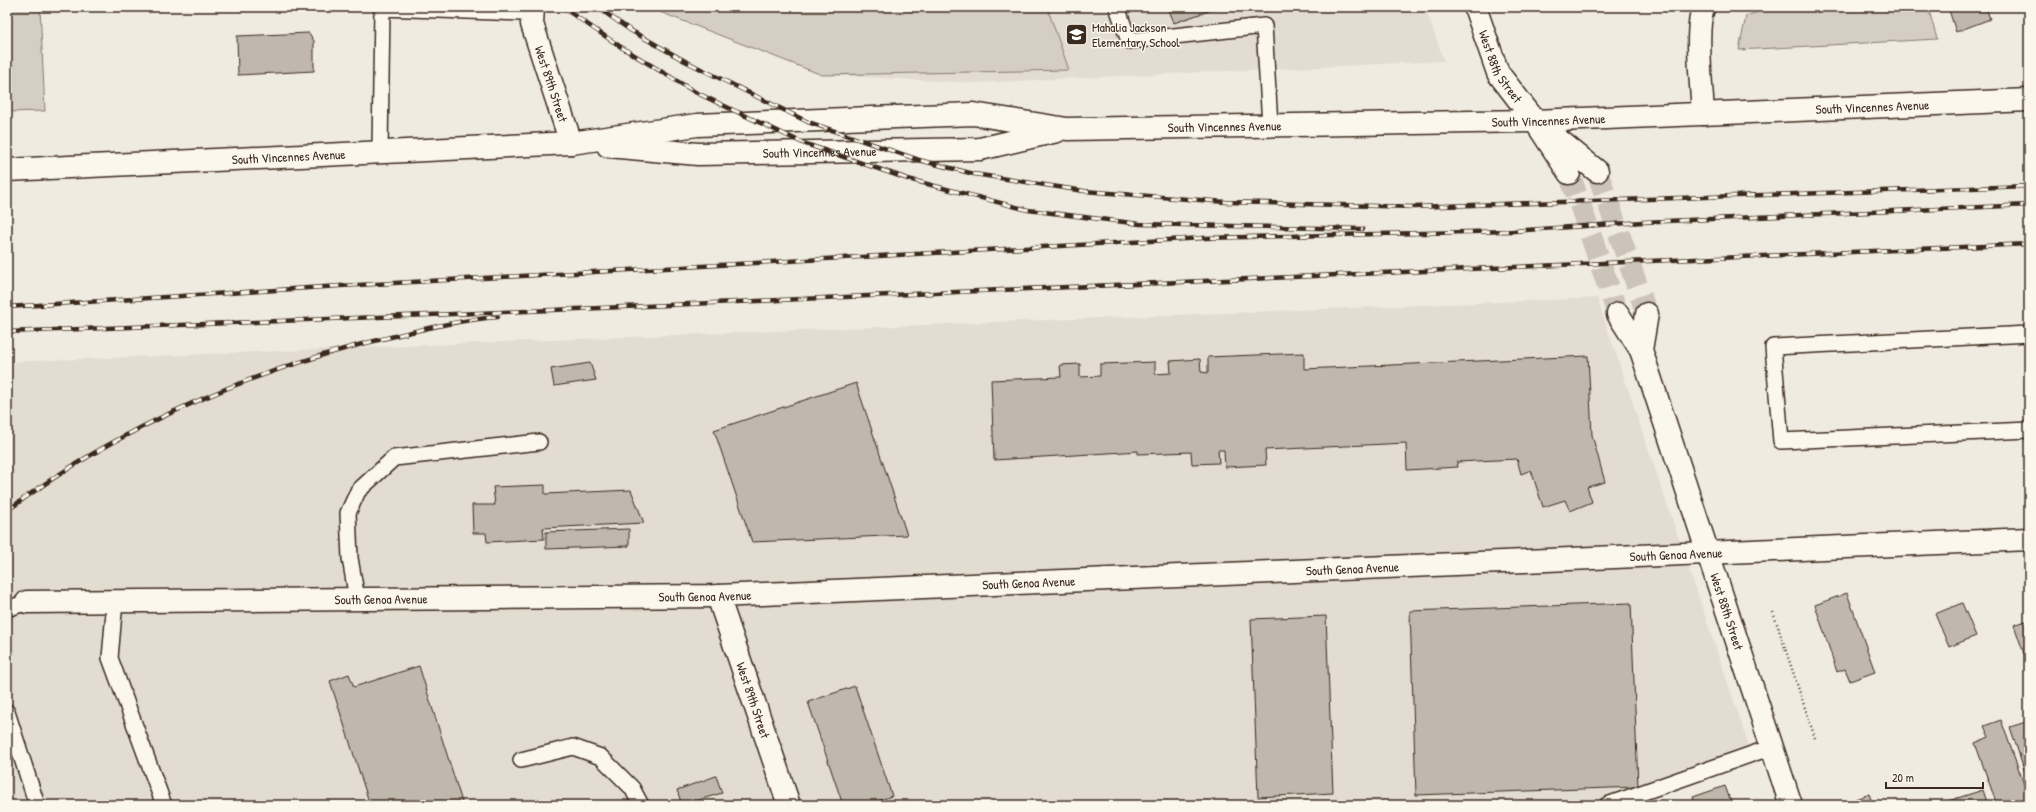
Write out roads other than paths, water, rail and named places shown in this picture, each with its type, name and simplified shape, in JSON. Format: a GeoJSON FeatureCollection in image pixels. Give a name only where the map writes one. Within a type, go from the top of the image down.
{"type":"FeatureCollection","features":[{"type":"Feature","properties":{"kind":"street","name":"West 88th Street"},"geometry":{"type":"LineString","coordinates":[[1475,7],[1498,73],[1535,121],[1569,173]]}},
{"type":"Feature","properties":{"kind":"street"},"geometry":{"type":"LineString","coordinates":[[1703,114],[1700,14],[1704,7]]}},
{"type":"Feature","properties":{"kind":"street","name":"West 89th Street"},"geometry":{"type":"LineString","coordinates":[[526,13],[571,143]]}},
{"type":"Feature","properties":{"kind":"street","name":"South Vincennes Avenue"},"geometry":{"type":"LineString","coordinates":[[7,170],[571,143],[697,125],[972,114],[1067,129],[1535,121],[2029,100]]}},
{"type":"Feature","properties":{"kind":"street","name":"West 88th Street"},"geometry":{"type":"LineString","coordinates":[[1535,121],[1597,171]]}},
{"type":"Feature","properties":{"kind":"street","name":"South Vincennes Avenue"},"geometry":{"type":"LineString","coordinates":[[571,143],[698,154],[980,149],[1067,129]]}},
{"type":"Feature","properties":{"kind":"street","name":"West 88th Street"},"geometry":{"type":"LineString","coordinates":[[1618,314],[1641,350],[1791,805]]}},
{"type":"Feature","properties":{"kind":"street","name":"West 88th Street"},"geometry":{"type":"LineString","coordinates":[[1641,350],[1647,314]]}},
{"type":"Feature","properties":{"kind":"street","name":"South Genoa Avenue"},"geometry":{"type":"LineString","coordinates":[[27,602],[718,596],[2029,539]]}},
{"type":"Feature","properties":{"kind":"street","name":"West 89th Street"},"geometry":{"type":"LineString","coordinates":[[718,596],[789,805]]}},
{"type":"Feature","properties":{"kind":"lane"},"geometry":{"type":"LineString","coordinates":[[380,152],[378,7],[526,13]]}},
{"type":"Feature","properties":{"kind":"lane"},"geometry":{"type":"LineString","coordinates":[[1117,7],[1128,40],[1264,26],[1270,125]]}},
{"type":"Feature","properties":{"kind":"lane"},"geometry":{"type":"LineString","coordinates":[[2029,334],[1773,347],[1781,441],[2029,430]]}},
{"type":"Feature","properties":{"kind":"lane"},"geometry":{"type":"LineString","coordinates":[[357,599],[350,558],[348,513],[358,491],[394,458],[539,442]]}},
{"type":"Feature","properties":{"kind":"lane"},"geometry":{"type":"LineString","coordinates":[[115,601],[110,658],[164,805]]}},
{"type":"Feature","properties":{"kind":"lane"},"geometry":{"type":"LineString","coordinates":[[7,610],[27,602]]}},
{"type":"Feature","properties":{"kind":"lane"},"geometry":{"type":"LineString","coordinates":[[7,712],[37,805]]}},
{"type":"Feature","properties":{"kind":"lane"},"geometry":{"type":"LineString","coordinates":[[521,760],[573,747],[601,757],[632,788],[641,805]]}},
{"type":"Feature","properties":{"kind":"lane"},"geometry":{"type":"LineString","coordinates":[[1607,805],[1772,747]]}},
{"type":"Feature","properties":{"kind":"tunnel"},"geometry":{"type":"LineString","coordinates":[[1597,171],[1647,314]]}},
{"type":"Feature","properties":{"kind":"tunnel"},"geometry":{"type":"LineString","coordinates":[[1569,173],[1618,314]]}},
{"type":"Feature","properties":{"kind":"railway"},"geometry":{"type":"LineString","coordinates":[[562,7],[621,47],[695,92],[803,143],[908,179],[1028,210],[1140,224],[1363,229]]}},
{"type":"Feature","properties":{"kind":"railway"},"geometry":{"type":"LineString","coordinates":[[597,7],[630,30],[685,61],[808,122],[919,160],[974,174],[1084,191],[1226,202],[1414,207],[2029,186]]}},
{"type":"Feature","properties":{"kind":"railway"},"geometry":{"type":"LineString","coordinates":[[7,307],[340,286],[1204,238],[1513,231],[1643,222],[2029,205]]}},
{"type":"Feature","properties":{"kind":"railway"},"geometry":{"type":"LineString","coordinates":[[7,332],[601,308],[2029,244]]}},
{"type":"Feature","properties":{"kind":"railway"},"geometry":{"type":"LineString","coordinates":[[7,511],[51,480],[97,452],[194,402],[296,363],[347,348],[448,324],[498,317]]}},
{"type":"Feature","properties":{"kind":"place","name":"Mahalia Jackson Elementary School"},"geometry":{"type":"Point","coordinates":[1076,34]}}]}
